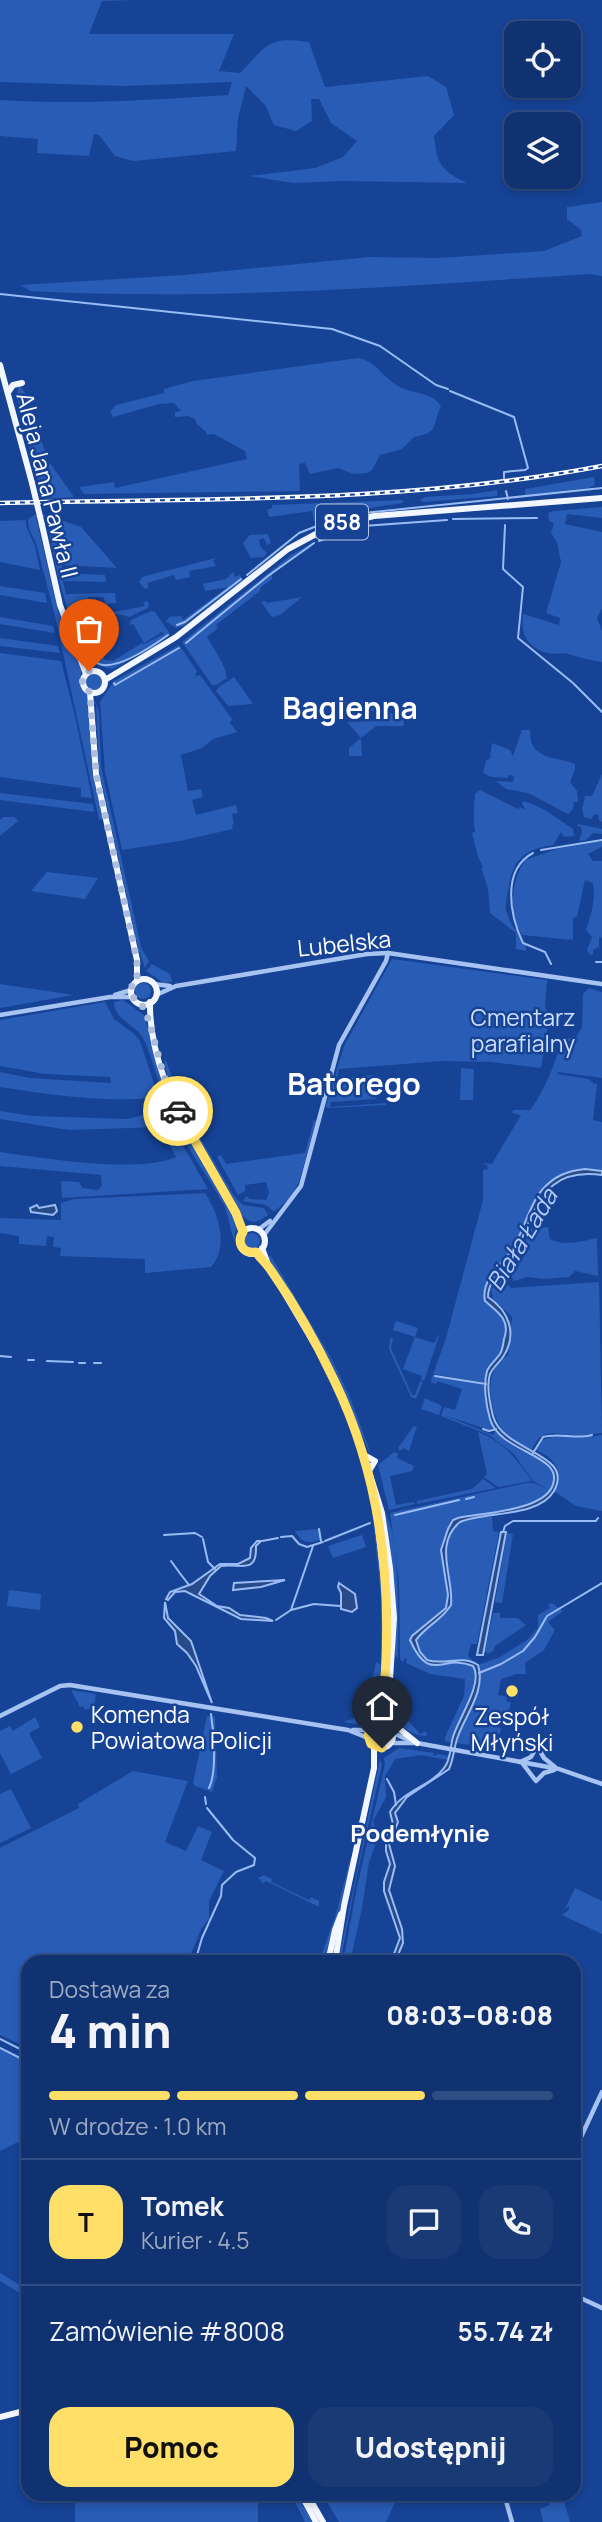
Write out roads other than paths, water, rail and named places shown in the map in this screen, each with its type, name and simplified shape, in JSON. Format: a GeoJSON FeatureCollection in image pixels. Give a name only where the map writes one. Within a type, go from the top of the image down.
{"type":"FeatureCollection","features":[{"type":"Feature","properties":{"kind":"main road","name":"Aleja Jana Pawła II"},"geometry":{"type":"LineString","coordinates":[[0,365],[32,483],[60,605],[89,672],[83,684],[94,692]]}},
{"type":"Feature","properties":{"kind":"main road"},"geometry":{"type":"LineString","coordinates":[[9,393],[13,385],[22,383]]}},
{"type":"Feature","properties":{"kind":"main road","name":"858"},"geometry":{"type":"LineString","coordinates":[[104,677],[176,637],[293,545],[333,525],[374,516],[602,498]]}},
{"type":"Feature","properties":{"kind":"main road"},"geometry":{"type":"LineString","coordinates":[[89,672],[104,677],[103,688],[94,692],[92,718],[96,774],[137,960],[145,979],[154,984],[156,995],[150,1002],[141,1004]]}},
{"type":"Feature","properties":{"kind":"main road"},"geometry":{"type":"LineString","coordinates":[[137,960],[137,981],[132,994],[141,1004],[150,1024],[163,1073],[178,1111],[236,1213],[243,1232]]}},
{"type":"Feature","properties":{"kind":"main road"},"geometry":{"type":"LineString","coordinates":[[137,981],[145,979]]}},
{"type":"Feature","properties":{"kind":"main road"},"geometry":{"type":"LineString","coordinates":[[150,1002],[150,1024]]}},
{"type":"Feature","properties":{"kind":"main road"},"geometry":{"type":"LineString","coordinates":[[236,1213],[250,1228],[261,1232],[265,1240],[259,1250],[248,1252],[242,1247],[240,1240],[243,1232],[250,1228]]}},
{"type":"Feature","properties":{"kind":"main road"},"geometry":{"type":"LineString","coordinates":[[259,1250],[334,1379],[364,1454],[375,1461],[369,1471],[383,1517],[394,1618],[387,1725],[393,1733],[391,1743],[378,1747]]}},
{"type":"Feature","properties":{"kind":"main road"},"geometry":{"type":"LineString","coordinates":[[336,1955],[378,1747],[369,1734],[379,1724],[383,1704],[388,1626],[375,1493]]}},
{"type":"Feature","properties":{"kind":"main road"},"geometry":{"type":"LineString","coordinates":[[390,1698],[396,1726],[417,1743]]}},
{"type":"Feature","properties":{"kind":"main road"},"geometry":{"type":"LineString","coordinates":[[379,1724],[387,1725]]}},
{"type":"Feature","properties":{"kind":"main road"},"geometry":{"type":"LineString","coordinates":[[330,1955],[344,1906]]}},
{"type":"Feature","properties":{"kind":"main road"},"geometry":{"type":"LineString","coordinates":[[0,2417],[21,2412]]}},
{"type":"Feature","properties":{"kind":"main road"},"geometry":{"type":"LineString","coordinates":[[305,2501],[316,2522]]}},
{"type":"Feature","properties":{"kind":"main road"},"geometry":{"type":"LineString","coordinates":[[311,2501],[323,2522]]}},
{"type":"Feature","properties":{"kind":"street","name":"Lubelska"},"geometry":{"type":"LineString","coordinates":[[154,984],[174,986],[388,953],[602,984]]}},
{"type":"Feature","properties":{"kind":"street"},"geometry":{"type":"LineString","coordinates":[[261,1232],[291,1201],[301,1186],[340,1043],[388,953]]}},
{"type":"Feature","properties":{"kind":"street","name":"Lubelska"},"geometry":{"type":"LineString","coordinates":[[156,995],[174,986]]}},
{"type":"Feature","properties":{"kind":"street"},"geometry":{"type":"LineString","coordinates":[[0,1015],[132,994]]}},
{"type":"Feature","properties":{"kind":"street"},"geometry":{"type":"LineString","coordinates":[[0,1716],[60,1686],[68,1685],[369,1734]]}},
{"type":"Feature","properties":{"kind":"street"},"geometry":{"type":"LineString","coordinates":[[393,1733],[417,1743]]}},
{"type":"Feature","properties":{"kind":"street"},"geometry":{"type":"LineString","coordinates":[[391,1743],[417,1743],[559,1769],[602,1784]]}},
{"type":"Feature","properties":{"kind":"street"},"geometry":{"type":"LineString","coordinates":[[519,1762],[532,1756],[537,1746],[546,1760],[559,1769]]}},
{"type":"Feature","properties":{"kind":"street"},"geometry":{"type":"LineString","coordinates":[[519,1762],[530,1771],[536,1781],[544,1773],[559,1769]]}},
{"type":"Feature","properties":{"kind":"street"},"geometry":{"type":"LineString","coordinates":[[581,2137],[602,2092]]}},
{"type":"Feature","properties":{"kind":"street"},"geometry":{"type":"LineString","coordinates":[[581,2298],[602,2308]]}},
{"type":"Feature","properties":{"kind":"street"},"geometry":{"type":"LineString","coordinates":[[506,2501],[512,2522]]}},
{"type":"Feature","properties":{"kind":"water","name":"Biała Łada"},"geometry":{"type":"Polygon","coordinates":[[[572,1171],[602,1171],[602,1175],[574,1175],[563,1179],[546,1193],[532,1215],[519,1245],[491,1283],[489,1290],[488,1297],[506,1316],[510,1332],[508,1348],[489,1379],[493,1416],[499,1428],[510,1438],[547,1460],[555,1468],[558,1478],[554,1491],[536,1506],[460,1522],[448,1540],[446,1551],[451,1605],[416,1640],[420,1652],[427,1660],[465,1660],[478,1665],[479,1684],[474,1702],[458,1736],[449,1769],[407,1797],[395,1813],[398,1822],[389,1844],[395,1866],[389,1890],[402,1929],[403,1943],[398,1955],[394,1955],[400,1938],[384,1891],[390,1864],[386,1851],[386,1836],[393,1824],[390,1812],[402,1799],[431,1780],[446,1765],[453,1737],[473,1691],[476,1673],[473,1666],[462,1663],[431,1665],[417,1654],[410,1640],[446,1608],[448,1595],[441,1550],[453,1520],[510,1510],[536,1501],[552,1487],[554,1476],[550,1467],[542,1460],[506,1440],[496,1431],[490,1419],[486,1377],[488,1369],[502,1350],[506,1327],[502,1317],[485,1301],[484,1294],[491,1275],[514,1247],[537,1196],[551,1181],[572,1171]]]}},
{"type":"Feature","properties":{"kind":"water"},"geometry":{"type":"Polygon","coordinates":[[[37,1205],[39,1208],[55,1205],[57,1211],[53,1215],[31,1212],[30,1208],[37,1205]]]}},
{"type":"Feature","properties":{"kind":"water"},"geometry":{"type":"Polygon","coordinates":[[[501,1532],[506,1532],[483,1655],[477,1655],[501,1532]]]}},
{"type":"Feature","properties":{"kind":"water"},"geometry":{"type":"Polygon","coordinates":[[[257,1541],[261,1541],[256,1546],[256,1555],[251,1564],[221,1566],[210,1576],[199,1594],[217,1606],[229,1608],[240,1615],[273,1621],[241,1619],[185,1591],[175,1592],[166,1599],[170,1592],[192,1584],[220,1564],[238,1564],[250,1558],[251,1548],[257,1541]]]}},
{"type":"Feature","properties":{"kind":"water"},"geometry":{"type":"Polygon","coordinates":[[[285,1580],[261,1587],[233,1590],[234,1583],[285,1580]]]}},
{"type":"Feature","properties":{"kind":"water"},"geometry":{"type":"Polygon","coordinates":[[[339,1583],[355,1594],[357,1608],[352,1612],[341,1609],[339,1583]]]}},
{"type":"Feature","properties":{"kind":"water"},"geometry":{"type":"Polygon","coordinates":[[[165,1602],[168,1618],[191,1641],[212,1703],[196,1666],[177,1644],[175,1631],[164,1618],[165,1602]]]}},
{"type":"Feature","properties":{"kind":"waterway"},"geometry":{"type":"LineString","coordinates":[[0,294],[332,329],[380,346],[436,385],[448,389]]}},
{"type":"Feature","properties":{"kind":"waterway"},"geometry":{"type":"LineString","coordinates":[[450,391],[514,417],[528,468],[504,472],[504,478]]}},
{"type":"Feature","properties":{"kind":"waterway"},"geometry":{"type":"LineString","coordinates":[[247,575],[299,533],[345,515],[602,488]]}},
{"type":"Feature","properties":{"kind":"waterway"},"geometry":{"type":"LineString","coordinates":[[506,491],[508,499]]}},
{"type":"Feature","properties":{"kind":"waterway"},"geometry":{"type":"LineString","coordinates":[[453,519],[537,518]]}},
{"type":"Feature","properties":{"kind":"waterway"},"geometry":{"type":"LineString","coordinates":[[319,541],[363,526],[447,520]]}},
{"type":"Feature","properties":{"kind":"waterway"},"geometry":{"type":"LineString","coordinates":[[505,525],[503,569],[523,587],[518,638],[573,683],[602,712]]}},
{"type":"Feature","properties":{"kind":"waterway"},"geometry":{"type":"LineString","coordinates":[[186,643],[268,576],[314,543]]}},
{"type":"Feature","properties":{"kind":"waterway"},"geometry":{"type":"LineString","coordinates":[[177,625],[185,622],[241,579]]}},
{"type":"Feature","properties":{"kind":"waterway"},"geometry":{"type":"LineString","coordinates":[[81,638],[96,662],[112,665],[133,657],[168,635]]}},
{"type":"Feature","properties":{"kind":"waterway"},"geometry":{"type":"LineString","coordinates":[[114,683],[115,685],[179,648]]}},
{"type":"Feature","properties":{"kind":"waterway"},"geometry":{"type":"LineString","coordinates":[[541,850],[602,840]]}},
{"type":"Feature","properties":{"kind":"waterway"},"geometry":{"type":"LineString","coordinates":[[533,853],[516,870],[512,882],[512,907],[523,943],[545,952],[551,964]]}},
{"type":"Feature","properties":{"kind":"waterway"},"geometry":{"type":"LineString","coordinates":[[596,962],[602,962]]}},
{"type":"Feature","properties":{"kind":"waterway"},"geometry":{"type":"LineString","coordinates":[[0,1356],[11,1357]]}},
{"type":"Feature","properties":{"kind":"waterway"},"geometry":{"type":"LineString","coordinates":[[28,1360],[34,1360]]}},
{"type":"Feature","properties":{"kind":"waterway"},"geometry":{"type":"LineString","coordinates":[[47,1361],[73,1362]]}},
{"type":"Feature","properties":{"kind":"waterway"},"geometry":{"type":"LineString","coordinates":[[79,1363],[85,1363]]}},
{"type":"Feature","properties":{"kind":"waterway"},"geometry":{"type":"LineString","coordinates":[[94,1363],[101,1363]]}},
{"type":"Feature","properties":{"kind":"waterway"},"geometry":{"type":"LineString","coordinates":[[435,1376],[486,1384]]}},
{"type":"Feature","properties":{"kind":"waterway"},"geometry":{"type":"LineString","coordinates":[[483,1429],[496,1429]]}},
{"type":"Feature","properties":{"kind":"waterway"},"geometry":{"type":"LineString","coordinates":[[533,1453],[543,1437],[592,1435]]}},
{"type":"Feature","properties":{"kind":"waterway"},"geometry":{"type":"LineString","coordinates":[[466,1499],[474,1497]]}},
{"type":"Feature","properties":{"kind":"waterway"},"geometry":{"type":"LineString","coordinates":[[395,1515],[459,1500]]}},
{"type":"Feature","properties":{"kind":"waterway"},"geometry":{"type":"LineString","coordinates":[[503,1532],[505,1526],[513,1521],[596,1521],[598,1518]]}},
{"type":"Feature","properties":{"kind":"waterway"},"geometry":{"type":"LineString","coordinates":[[325,1541],[370,1523]]}},
{"type":"Feature","properties":{"kind":"waterway"},"geometry":{"type":"LineString","coordinates":[[319,1529],[321,1541]]}},
{"type":"Feature","properties":{"kind":"waterway"},"geometry":{"type":"LineString","coordinates":[[164,1535],[195,1533],[202,1537]]}},
{"type":"Feature","properties":{"kind":"waterway"},"geometry":{"type":"LineString","coordinates":[[281,1537],[292,1536],[299,1544],[307,1547],[323,1542]]}},
{"type":"Feature","properties":{"kind":"waterway"},"geometry":{"type":"LineString","coordinates":[[262,1541],[278,1538]]}},
{"type":"Feature","properties":{"kind":"waterway"},"geometry":{"type":"LineString","coordinates":[[203,1539],[208,1562],[215,1569]]}},
{"type":"Feature","properties":{"kind":"waterway"},"geometry":{"type":"LineString","coordinates":[[276,1620],[291,1610],[313,1546]]}},
{"type":"Feature","properties":{"kind":"waterway"},"geometry":{"type":"LineString","coordinates":[[171,1561],[189,1585]]}},
{"type":"Feature","properties":{"kind":"waterway"},"geometry":{"type":"LineString","coordinates":[[479,1673],[523,1651],[547,1616],[602,1583]]}},
{"type":"Feature","properties":{"kind":"waterway"},"geometry":{"type":"LineString","coordinates":[[291,1610],[314,1604],[340,1606]]}},
{"type":"Feature","properties":{"kind":"waterway"},"geometry":{"type":"LineString","coordinates":[[209,1788],[214,1763],[211,1714]]}},
{"type":"Feature","properties":{"kind":"waterway"},"geometry":{"type":"LineString","coordinates":[[387,1779],[394,1792],[396,1805]]}},
{"type":"Feature","properties":{"kind":"waterway"},"geometry":{"type":"LineString","coordinates":[[205,1797],[206,1804]]}},
{"type":"Feature","properties":{"kind":"waterway"},"geometry":{"type":"LineString","coordinates":[[197,1955],[221,1896],[222,1885],[236,1872],[254,1865],[255,1858],[233,1840],[207,1808]]}},
{"type":"Feature","properties":{"kind":"waterway"},"geometry":{"type":"LineString","coordinates":[[0,2039],[21,2050]]}},
{"type":"Feature","properties":{"kind":"waterway"},"geometry":{"type":"LineString","coordinates":[[0,2048],[21,2058]]}},
{"type":"Feature","properties":{"kind":"railway"},"geometry":{"type":"LineString","coordinates":[[0,503],[377,493],[453,487],[602,466]]}},
{"type":"Feature","properties":{"kind":"place","name":"Zespół Młyński"},"geometry":{"type":"Point","coordinates":[512,1691]}},
{"type":"Feature","properties":{"kind":"place","name":"Komenda Powiatowa Policji"},"geometry":{"type":"Point","coordinates":[77,1727]}},
{"type":"Feature","properties":{"kind":"district","name":"Bagienna"},"geometry":{"type":"Point","coordinates":[350,707]}},
{"type":"Feature","properties":{"kind":"district","name":"Batorego"},"geometry":{"type":"Point","coordinates":[354,1083]}},
{"type":"Feature","properties":{"kind":"district","name":"Podemłynie"},"geometry":{"type":"Point","coordinates":[420,1832]}},
{"type":"Feature","properties":{"kind":"park label","name":"Cmentarz parafialny"},"geometry":{"type":"Point","coordinates":[523,1030]}}]}
